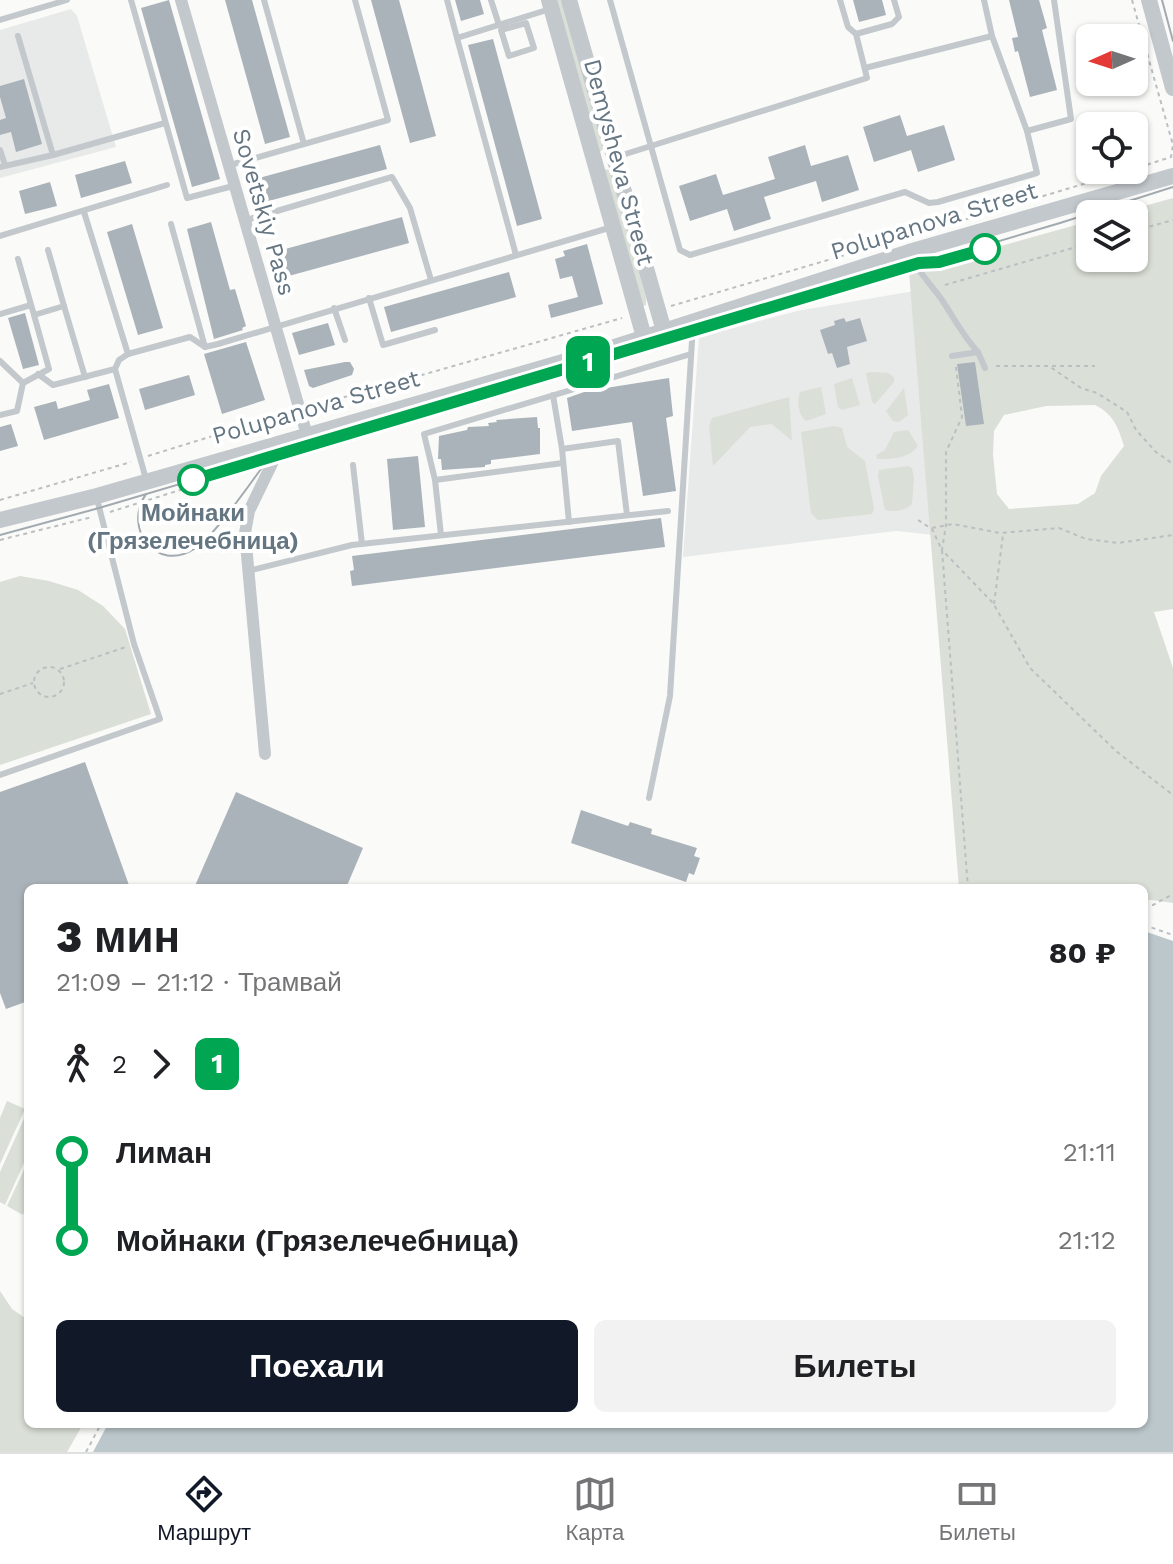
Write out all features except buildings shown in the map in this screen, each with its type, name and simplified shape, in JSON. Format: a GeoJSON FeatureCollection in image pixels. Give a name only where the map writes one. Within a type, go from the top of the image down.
{"type":"FeatureCollection","features":[{"type":"Feature","properties":{"kind":"street","name":"Sovetskiy Pass"},"geometry":{"type":"LineString","coordinates":[[181,0],[307,435]]}},
{"type":"Feature","properties":{"kind":"street","name":"Demysheva Street"},"geometry":{"type":"LineString","coordinates":[[569,0],[664,331]]}},
{"type":"Feature","properties":{"kind":"street"},"geometry":{"type":"LineString","coordinates":[[1149,0],[1173,88]]}},
{"type":"Feature","properties":{"kind":"street","name":"Demysheva Street"},"geometry":{"type":"LineString","coordinates":[[550,4],[644,337]]}},
{"type":"Feature","properties":{"kind":"street"},"geometry":{"type":"LineString","coordinates":[[595,163],[614,158]]}},
{"type":"Feature","properties":{"kind":"street","name":"Polupanova Street"},"geometry":{"type":"LineString","coordinates":[[0,520],[97,496],[694,322],[905,245],[1173,176]]}},
{"type":"Feature","properties":{"kind":"street"},"geometry":{"type":"LineString","coordinates":[[265,754],[245,533],[249,511],[282,443]]}},
{"type":"Feature","properties":{"kind":"lane"},"geometry":{"type":"LineString","coordinates":[[0,20],[67,0]]}},
{"type":"Feature","properties":{"kind":"lane"},"geometry":{"type":"LineString","coordinates":[[131,0],[187,198],[233,186]]}},
{"type":"Feature","properties":{"kind":"lane"},"geometry":{"type":"LineString","coordinates":[[264,0],[304,144]]}},
{"type":"Feature","properties":{"kind":"lane"},"geometry":{"type":"LineString","coordinates":[[227,166],[388,120],[355,0]]}},
{"type":"Feature","properties":{"kind":"lane"},"geometry":{"type":"LineString","coordinates":[[447,0],[516,255]]}},
{"type":"Feature","properties":{"kind":"lane"},"geometry":{"type":"LineString","coordinates":[[491,0],[499,25]]}},
{"type":"Feature","properties":{"kind":"lane"},"geometry":{"type":"LineString","coordinates":[[610,0],[680,250],[690,255],[905,192],[929,203],[938,202],[1037,173],[1027,131],[992,36],[984,0]]}},
{"type":"Feature","properties":{"kind":"lane"},"geometry":{"type":"LineString","coordinates":[[614,158],[867,78],[856,34],[848,27],[840,0]]}},
{"type":"Feature","properties":{"kind":"lane"},"geometry":{"type":"LineString","coordinates":[[856,34],[892,24],[899,17],[894,0]]}},
{"type":"Feature","properties":{"kind":"lane"},"geometry":{"type":"LineString","coordinates":[[1027,131],[1071,119],[1054,0]]}},
{"type":"Feature","properties":{"kind":"lane"},"geometry":{"type":"LineString","coordinates":[[523,21],[534,48],[509,56],[501,30],[550,4]]}},
{"type":"Feature","properties":{"kind":"lane"},"geometry":{"type":"LineString","coordinates":[[457,38],[523,21]]}},
{"type":"Feature","properties":{"kind":"lane"},"geometry":{"type":"LineString","coordinates":[[18,36],[53,155]]}},
{"type":"Feature","properties":{"kind":"lane"},"geometry":{"type":"LineString","coordinates":[[865,68],[992,36]]}},
{"type":"Feature","properties":{"kind":"lane"},"geometry":{"type":"LineString","coordinates":[[0,150],[2,166],[165,123]]}},
{"type":"Feature","properties":{"kind":"lane"},"geometry":{"type":"LineString","coordinates":[[243,221],[392,177],[410,208],[431,280]]}},
{"type":"Feature","properties":{"kind":"lane"},"geometry":{"type":"LineString","coordinates":[[0,236],[167,185]]}},
{"type":"Feature","properties":{"kind":"lane"},"geometry":{"type":"LineString","coordinates":[[84,212],[128,354]]}},
{"type":"Feature","properties":{"kind":"lane"},"geometry":{"type":"LineString","coordinates":[[171,224],[205,347]]}},
{"type":"Feature","properties":{"kind":"lane"},"geometry":{"type":"LineString","coordinates":[[205,347],[612,227]]}},
{"type":"Feature","properties":{"kind":"lane"},"geometry":{"type":"LineString","coordinates":[[905,245],[917,270],[978,352],[985,368]]}},
{"type":"Feature","properties":{"kind":"lane"},"geometry":{"type":"LineString","coordinates":[[48,250],[85,377]]}},
{"type":"Feature","properties":{"kind":"lane"},"geometry":{"type":"LineString","coordinates":[[0,415],[17,411],[23,383],[49,369],[18,259]]}},
{"type":"Feature","properties":{"kind":"lane"},"geometry":{"type":"LineString","coordinates":[[369,298],[383,345],[435,330]]}},
{"type":"Feature","properties":{"kind":"lane"},"geometry":{"type":"LineString","coordinates":[[0,314],[31,305]]}},
{"type":"Feature","properties":{"kind":"lane"},"geometry":{"type":"LineString","coordinates":[[34,315],[64,306]]}},
{"type":"Feature","properties":{"kind":"lane"},"geometry":{"type":"LineString","coordinates":[[334,308],[345,340]]}},
{"type":"Feature","properties":{"kind":"lane"},"geometry":{"type":"LineString","coordinates":[[649,798],[670,696],[694,322]]}},
{"type":"Feature","properties":{"kind":"lane"},"geometry":{"type":"LineString","coordinates":[[147,480],[115,369],[119,360],[128,354],[190,337],[205,347]]}},
{"type":"Feature","properties":{"kind":"lane"},"geometry":{"type":"LineString","coordinates":[[953,355],[978,352]]}},
{"type":"Feature","properties":{"kind":"lane"},"geometry":{"type":"LineString","coordinates":[[441,535],[435,480],[424,434],[691,354]]}},
{"type":"Feature","properties":{"kind":"lane"},"geometry":{"type":"LineString","coordinates":[[0,361],[23,383]]}},
{"type":"Feature","properties":{"kind":"lane"},"geometry":{"type":"LineString","coordinates":[[38,374],[53,385],[115,369]]}},
{"type":"Feature","properties":{"kind":"lane"},"geometry":{"type":"LineString","coordinates":[[553,395],[569,522]]}},
{"type":"Feature","properties":{"kind":"lane"},"geometry":{"type":"LineString","coordinates":[[688,413],[699,414]]}},
{"type":"Feature","properties":{"kind":"lane"},"geometry":{"type":"LineString","coordinates":[[562,449],[618,441],[627,515]]}},
{"type":"Feature","properties":{"kind":"lane"},"geometry":{"type":"LineString","coordinates":[[435,480],[563,463]]}},
{"type":"Feature","properties":{"kind":"lane"},"geometry":{"type":"LineString","coordinates":[[353,465],[362,544]]}},
{"type":"Feature","properties":{"kind":"lane"},"geometry":{"type":"LineString","coordinates":[[0,775],[160,719],[134,644],[97,496]]}},
{"type":"Feature","properties":{"kind":"lane"},"geometry":{"type":"LineString","coordinates":[[248,571],[362,544],[668,511]]}},
{"type":"Feature","properties":{"kind":"path"},"geometry":{"type":"LineString","coordinates":[[1132,0],[1173,145],[1171,157],[1148,164]]}},
{"type":"Feature","properties":{"kind":"path"},"geometry":{"type":"LineString","coordinates":[[917,234],[1082,184]]}},
{"type":"Feature","properties":{"kind":"path"},"geometry":{"type":"LineString","coordinates":[[1148,227],[1173,220]]}},
{"type":"Feature","properties":{"kind":"path"},"geometry":{"type":"LineString","coordinates":[[656,310],[905,245]]}},
{"type":"Feature","properties":{"kind":"path"},"geometry":{"type":"LineString","coordinates":[[941,286],[1076,247]]}},
{"type":"Feature","properties":{"kind":"path"},"geometry":{"type":"LineString","coordinates":[[0,500],[300,409],[615,319],[637,316]]}},
{"type":"Feature","properties":{"kind":"path"},"geometry":{"type":"LineString","coordinates":[[978,352],[994,366],[1095,366]]}},
{"type":"Feature","properties":{"kind":"path"},"geometry":{"type":"LineString","coordinates":[[953,355],[962,417],[946,452],[946,525],[942,550],[968,884]]}},
{"type":"Feature","properties":{"kind":"path"},"geometry":{"type":"LineString","coordinates":[[1049,366],[1081,388],[1097,393],[1127,412],[1136,430],[1156,452],[1173,464]]}},
{"type":"Feature","properties":{"kind":"path"},"geometry":{"type":"LineString","coordinates":[[0,540],[100,515],[228,475]]}},
{"type":"Feature","properties":{"kind":"path"},"geometry":{"type":"LineString","coordinates":[[918,520],[930,528],[942,550],[994,605],[1030,668],[1116,751],[1173,795]]}},
{"type":"Feature","properties":{"kind":"path"},"geometry":{"type":"LineString","coordinates":[[930,528],[953,524],[1004,532],[1059,528],[1086,539],[1118,543],[1173,535]]}},
{"type":"Feature","properties":{"kind":"path"},"geometry":{"type":"LineString","coordinates":[[994,605],[1004,532]]}},
{"type":"Feature","properties":{"kind":"path"},"geometry":{"type":"LineString","coordinates":[[33,683],[36,674],[43,668],[57,670],[134,644]]}},
{"type":"Feature","properties":{"kind":"path"},"geometry":{"type":"LineString","coordinates":[[33,683],[41,695],[56,695],[64,683],[57,670]]}},
{"type":"Feature","properties":{"kind":"path"},"geometry":{"type":"LineString","coordinates":[[0,694],[33,683]]}},
{"type":"Feature","properties":{"kind":"path"},"geometry":{"type":"LineString","coordinates":[[1148,905],[1173,894]]}},
{"type":"Feature","properties":{"kind":"path"},"geometry":{"type":"LineString","coordinates":[[1148,926],[1173,935]]}},
{"type":"Feature","properties":{"kind":"path"},"geometry":{"type":"LineString","coordinates":[[86,1452],[99,1428]]}},
{"type":"Feature","properties":{"kind":"shaded area"},"geometry":{"type":"Polygon","coordinates":[[[554,0],[563,0],[604,148],[600,152],[596,150],[554,0]]]}},
{"type":"Feature","properties":{"kind":"shaded area"},"geometry":{"type":"Polygon","coordinates":[[[71,9],[77,16],[116,147],[0,178],[0,30],[71,9]]]}},
{"type":"Feature","properties":{"kind":"shaded area"},"geometry":{"type":"Polygon","coordinates":[[[604,169],[610,170],[646,298],[646,305],[643,306],[604,169]]]}},
{"type":"Feature","properties":{"kind":"shaded area"},"geometry":{"type":"Polygon","coordinates":[[[1173,198],[1173,609],[1154,612],[1173,668],[1173,903],[1148,900],[1148,884],[959,884],[909,272],[1076,225],[1076,272],[1148,272],[1148,205],[1173,198]],[[1095,405],[1046,406],[1004,415],[994,431],[997,494],[1009,509],[1078,504],[1095,493],[1101,476],[1124,446],[1114,421],[1095,405]]]}},
{"type":"Feature","properties":{"kind":"shaded area"},"geometry":{"type":"Polygon","coordinates":[[[920,290],[934,535],[896,531],[683,557],[699,337],[797,311],[920,290]]]}},
{"type":"Feature","properties":{"kind":"shaded area"},"geometry":{"type":"Polygon","coordinates":[[[866,373],[888,373],[894,377],[894,382],[875,404],[866,373]]]}},
{"type":"Feature","properties":{"kind":"shaded area"},"geometry":{"type":"Polygon","coordinates":[[[852,378],[860,405],[842,410],[838,407],[834,384],[852,378]]]}},
{"type":"Feature","properties":{"kind":"shaded area"},"geometry":{"type":"Polygon","coordinates":[[[821,387],[826,414],[806,421],[799,408],[800,392],[821,387]]]}},
{"type":"Feature","properties":{"kind":"shaded area"},"geometry":{"type":"Polygon","coordinates":[[[904,388],[908,415],[899,422],[893,421],[886,411],[904,388]]]}},
{"type":"Feature","properties":{"kind":"shaded area"},"geometry":{"type":"Polygon","coordinates":[[[789,397],[792,441],[772,424],[750,427],[713,466],[709,426],[712,418],[789,397]]]}},
{"type":"Feature","properties":{"kind":"shaded area"},"geometry":{"type":"Polygon","coordinates":[[[834,426],[842,428],[847,447],[865,461],[874,509],[872,514],[818,520],[811,513],[801,432],[834,426]]]}},
{"type":"Feature","properties":{"kind":"shaded area"},"geometry":{"type":"Polygon","coordinates":[[[908,430],[918,446],[910,454],[877,459],[876,455],[885,450],[894,432],[908,430]]]}},
{"type":"Feature","properties":{"kind":"shaded area"},"geometry":{"type":"Polygon","coordinates":[[[912,468],[914,478],[912,504],[900,510],[885,510],[879,470],[912,468]]]}},
{"type":"Feature","properties":{"kind":"shaded area"},"geometry":{"type":"Polygon","coordinates":[[[20,576],[78,590],[103,606],[125,629],[151,714],[0,765],[0,582],[20,576]]]}},
{"type":"Feature","properties":{"kind":"shaded area"},"geometry":{"type":"Polygon","coordinates":[[[1148,932],[1173,941],[1173,1452],[93,1452],[106,1428],[1148,1428],[1148,932]]]}},
{"type":"Feature","properties":{"kind":"shaded area"},"geometry":{"type":"Polygon","coordinates":[[[7,1101],[24,1109],[0,1164],[0,1118],[7,1101]]]}},
{"type":"Feature","properties":{"kind":"shaded area"},"geometry":{"type":"Polygon","coordinates":[[[24,1119],[24,1163],[5,1205],[0,1202],[0,1172],[24,1119]]]}},
{"type":"Feature","properties":{"kind":"shaded area"},"geometry":{"type":"Polygon","coordinates":[[[24,1170],[23,1215],[7,1206],[24,1170]]]}},
{"type":"Feature","properties":{"kind":"shaded area"},"geometry":{"type":"Polygon","coordinates":[[[0,1291],[12,1309],[24,1317],[24,1428],[81,1428],[67,1452],[0,1452],[0,1291]]]}},
{"type":"Feature","properties":{"kind":"tram line"},"geometry":{"type":"LineString","coordinates":[[1162,0],[1173,41]]}},
{"type":"Feature","properties":{"kind":"tram line"},"geometry":{"type":"LineString","coordinates":[[0,535],[1173,187]]}},
{"type":"Feature","properties":{"kind":"tram line","name":"1"},"geometry":{"type":"LineString","coordinates":[[193,480],[919,263],[939,262],[985,249]]}},
{"type":"Feature","properties":{"kind":"tram line"},"geometry":{"type":"LineString","coordinates":[[146,494],[138,521],[147,544],[156,551],[180,555],[194,549],[213,532],[270,457]]}},
{"type":"Feature","properties":{"kind":"place","name":"Мойнаки (Грязелечебница)"},"geometry":{"type":"Point","coordinates":[193,480]}}]}
